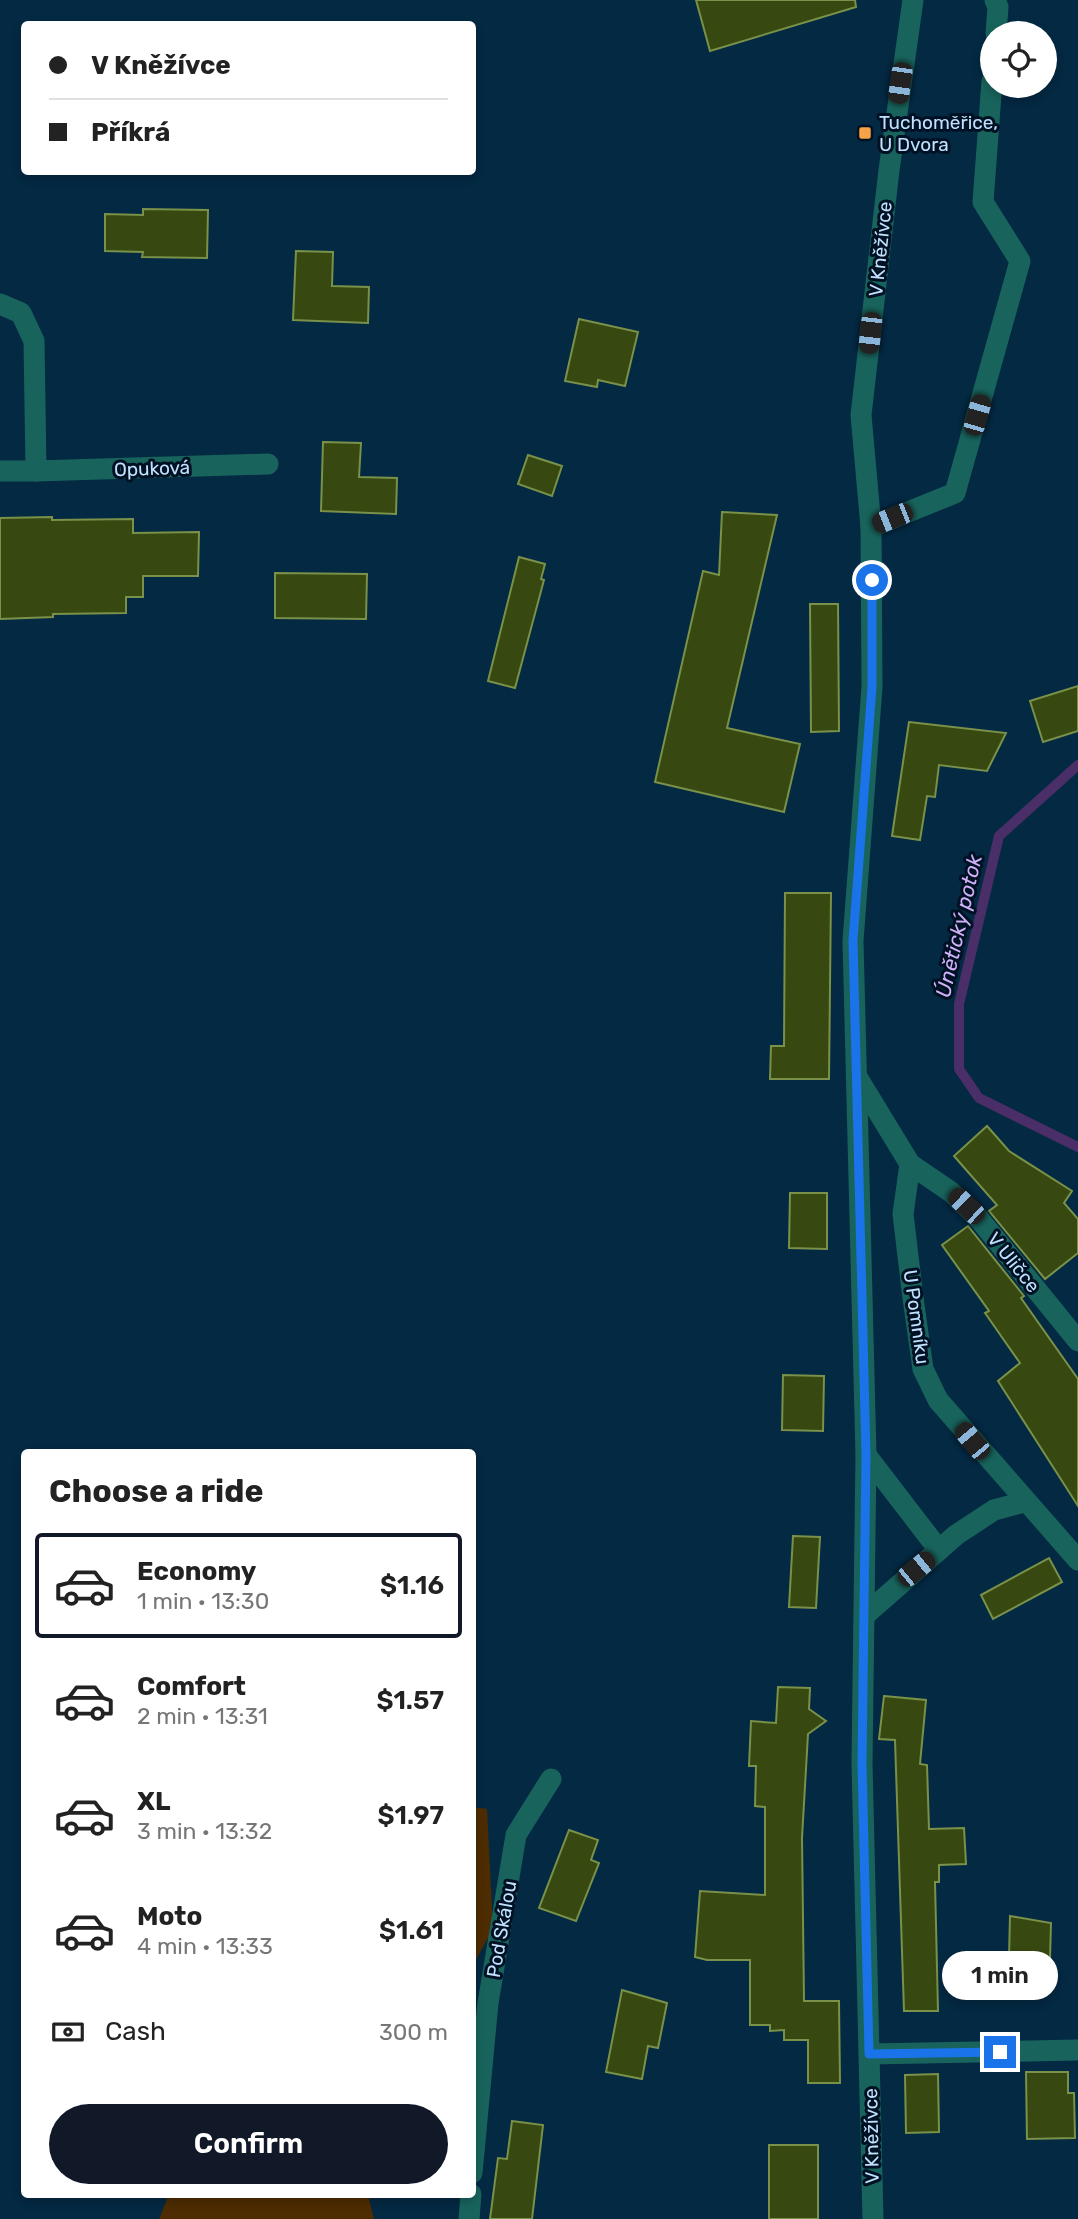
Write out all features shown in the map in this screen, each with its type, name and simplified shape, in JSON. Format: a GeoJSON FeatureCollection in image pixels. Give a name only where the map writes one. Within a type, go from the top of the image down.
{"type":"FeatureCollection","features":[{"type":"Feature","properties":{"kind":"street","name":"V Kněžívce"},"geometry":{"type":"LineString","coordinates":[[873,2219],[862,1763],[866,1455],[853,941],[872,687],[871,527],[861,415],[888,170],[913,0]]}},
{"type":"Feature","properties":{"kind":"street"},"geometry":{"type":"LineString","coordinates":[[995,0],[998,6],[997,21]]}},
{"type":"Feature","properties":{"kind":"street"},"geometry":{"type":"LineString","coordinates":[[871,527],[955,493],[1020,261],[983,202],[991,98]]}},
{"type":"Feature","properties":{"kind":"street"},"geometry":{"type":"LineString","coordinates":[[0,304],[20,313],[34,341],[36,471]]}},
{"type":"Feature","properties":{"kind":"street","name":"Opuková"},"geometry":{"type":"LineString","coordinates":[[0,471],[268,464]]}},
{"type":"Feature","properties":{"kind":"street"},"geometry":{"type":"LineString","coordinates":[[856,1075],[910,1164]]}},
{"type":"Feature","properties":{"kind":"street","name":"V Uličce"},"geometry":{"type":"LineString","coordinates":[[910,1164],[951,1192],[980,1220],[1078,1341]]}},
{"type":"Feature","properties":{"kind":"street","name":"U Pomníku"},"geometry":{"type":"LineString","coordinates":[[910,1164],[904,1214],[923,1369],[938,1400],[1024,1502],[1078,1560]]}},
{"type":"Feature","properties":{"kind":"street"},"geometry":{"type":"LineString","coordinates":[[866,1455],[939,1550]]}},
{"type":"Feature","properties":{"kind":"street"},"geometry":{"type":"LineString","coordinates":[[865,1615],[939,1550],[994,1510],[1024,1502]]}},
{"type":"Feature","properties":{"kind":"street","name":"Pod Skálou"},"geometry":{"type":"LineString","coordinates":[[476,2130],[488,2003],[516,1835],[551,1779]]}},
{"type":"Feature","properties":{"kind":"street"},"geometry":{"type":"LineString","coordinates":[[869,2054],[1078,2050]]}},
{"type":"Feature","properties":{"kind":"street"},"geometry":{"type":"LineString","coordinates":[[469,2219],[471,2198]]}},
{"type":"Feature","properties":{"kind":"shaded area"},"geometry":{"type":"Polygon","coordinates":[[[476,1807],[487,1809],[493,1929],[476,1960],[476,1807]]]}},
{"type":"Feature","properties":{"kind":"shaded area"},"geometry":{"type":"Polygon","coordinates":[[[167,2198],[369,2198],[374,2219],[159,2219],[167,2198]]]}},
{"type":"Feature","properties":{"kind":"building"},"geometry":{"type":"Polygon","coordinates":[[[696,0],[855,0],[856,7],[710,51],[696,0]]]}},
{"type":"Feature","properties":{"kind":"building"},"geometry":{"type":"Polygon","coordinates":[[[143,209],[208,210],[207,258],[142,257],[143,252],[105,251],[105,214],[143,215],[143,209]]]}},
{"type":"Feature","properties":{"kind":"building"},"geometry":{"type":"Polygon","coordinates":[[[296,251],[333,252],[332,286],[369,287],[368,323],[293,320],[296,251]]]}},
{"type":"Feature","properties":{"kind":"building"},"geometry":{"type":"Polygon","coordinates":[[[579,319],[638,332],[625,386],[598,380],[597,387],[565,381],[579,319]]]}},
{"type":"Feature","properties":{"kind":"building"},"geometry":{"type":"Polygon","coordinates":[[[323,442],[361,443],[359,477],[397,478],[396,514],[321,511],[323,442]]]}},
{"type":"Feature","properties":{"kind":"building"},"geometry":{"type":"Polygon","coordinates":[[[528,455],[562,466],[552,496],[518,484],[528,455]]]}},
{"type":"Feature","properties":{"kind":"building"},"geometry":{"type":"Polygon","coordinates":[[[722,512],[777,515],[727,728],[800,744],[784,812],[655,782],[703,571],[719,575],[722,512]]]}},
{"type":"Feature","properties":{"kind":"building"},"geometry":{"type":"Polygon","coordinates":[[[52,517],[52,520],[133,519],[133,533],[199,532],[198,576],[143,576],[143,597],[126,597],[126,613],[53,614],[53,617],[0,619],[0,518],[52,517]]]}},
{"type":"Feature","properties":{"kind":"building"},"geometry":{"type":"Polygon","coordinates":[[[519,557],[545,564],[541,579],[544,580],[515,688],[488,681],[519,557]]]}},
{"type":"Feature","properties":{"kind":"building"},"geometry":{"type":"Polygon","coordinates":[[[275,573],[367,574],[366,619],[275,618],[275,573]]]}},
{"type":"Feature","properties":{"kind":"building"},"geometry":{"type":"Polygon","coordinates":[[[810,604],[838,604],[839,731],[811,732],[810,604]]]}},
{"type":"Feature","properties":{"kind":"building"},"geometry":{"type":"Polygon","coordinates":[[[1078,686],[1078,731],[1043,742],[1030,701],[1078,686]]]}},
{"type":"Feature","properties":{"kind":"building"},"geometry":{"type":"Polygon","coordinates":[[[909,722],[1006,733],[987,771],[939,765],[935,797],[927,796],[920,840],[892,836],[909,722]]]}},
{"type":"Feature","properties":{"kind":"building"},"geometry":{"type":"Polygon","coordinates":[[[785,893],[831,893],[829,1079],[770,1079],[771,1046],[784,1046],[785,893]]]}},
{"type":"Feature","properties":{"kind":"building"},"geometry":{"type":"Polygon","coordinates":[[[987,1126],[1009,1151],[1072,1191],[1064,1203],[1078,1219],[1078,1253],[1045,1279],[989,1211],[997,1205],[954,1156],[987,1126]]]}},
{"type":"Feature","properties":{"kind":"building"},"geometry":{"type":"Polygon","coordinates":[[[790,1193],[827,1193],[827,1249],[789,1248],[790,1193]]]}},
{"type":"Feature","properties":{"kind":"building"},"geometry":{"type":"Polygon","coordinates":[[[968,1226],[1024,1296],[1021,1298],[1078,1379],[1078,1506],[998,1381],[1020,1363],[985,1313],[989,1311],[942,1245],[968,1226]]]}},
{"type":"Feature","properties":{"kind":"building"},"geometry":{"type":"Polygon","coordinates":[[[783,1375],[824,1376],[823,1431],[782,1430],[783,1375]]]}},
{"type":"Feature","properties":{"kind":"building"},"geometry":{"type":"Polygon","coordinates":[[[793,1536],[820,1537],[816,1608],[789,1607],[793,1536]]]}},
{"type":"Feature","properties":{"kind":"building"},"geometry":{"type":"Polygon","coordinates":[[[1049,1558],[1062,1582],[993,1619],[981,1595],[1049,1558]]]}},
{"type":"Feature","properties":{"kind":"building"},"geometry":{"type":"Polygon","coordinates":[[[778,1687],[810,1688],[809,1709],[826,1721],[808,1734],[802,1838],[804,2001],[839,2001],[840,2083],[808,2083],[808,2040],[784,2040],[784,2030],[770,2031],[770,2025],[750,2025],[750,1960],[707,1960],[695,1957],[700,1891],[765,1895],[765,1807],[755,1806],[756,1766],[749,1766],[751,1721],[776,1723],[778,1687]]]}},
{"type":"Feature","properties":{"kind":"building"},"geometry":{"type":"Polygon","coordinates":[[[884,1696],[926,1700],[920,1764],[927,1765],[929,1829],[964,1828],[966,1864],[939,1865],[939,1882],[935,1882],[938,2011],[904,2011],[895,1740],[879,1739],[884,1696]]]}},
{"type":"Feature","properties":{"kind":"building"},"geometry":{"type":"Polygon","coordinates":[[[569,1830],[598,1840],[591,1860],[599,1863],[576,1921],[539,1908],[569,1830]]]}},
{"type":"Feature","properties":{"kind":"building"},"geometry":{"type":"Polygon","coordinates":[[[1010,1916],[1051,1923],[1050,1959],[1009,1958],[1010,1916]]]}},
{"type":"Feature","properties":{"kind":"building"},"geometry":{"type":"Polygon","coordinates":[[[622,1990],[667,2003],[658,2048],[648,2046],[642,2079],[606,2072],[622,1990]]]}},
{"type":"Feature","properties":{"kind":"building"},"geometry":{"type":"Polygon","coordinates":[[[1026,2072],[1068,2072],[1068,2093],[1074,2093],[1075,2138],[1027,2139],[1026,2072]]]}},
{"type":"Feature","properties":{"kind":"building"},"geometry":{"type":"Polygon","coordinates":[[[938,2074],[939,2132],[906,2133],[905,2075],[938,2074]]]}},
{"type":"Feature","properties":{"kind":"building"},"geometry":{"type":"Polygon","coordinates":[[[512,2121],[543,2125],[532,2219],[490,2219],[498,2158],[507,2159],[512,2121]]]}},
{"type":"Feature","properties":{"kind":"building"},"geometry":{"type":"Polygon","coordinates":[[[769,2145],[818,2145],[818,2219],[769,2219],[769,2145]]]}},
{"type":"Feature","properties":{"kind":"waterway","name":"Únětický potok"},"geometry":{"type":"LineString","coordinates":[[1078,765],[999,836],[959,1004],[959,1069],[979,1098],[1078,1147]]}},
{"type":"Feature","properties":{"kind":"place","name":"Tuchoměřice, U Dvora"},"geometry":{"type":"Point","coordinates":[865,133]}},
{"type":"Feature","properties":{"kind":"route"},"geometry":{"type":"LineString","coordinates":[[872,580],[872,687],[853,941],[866,1455],[862,1763],[869,2054],[1000,2052]]}}]}
